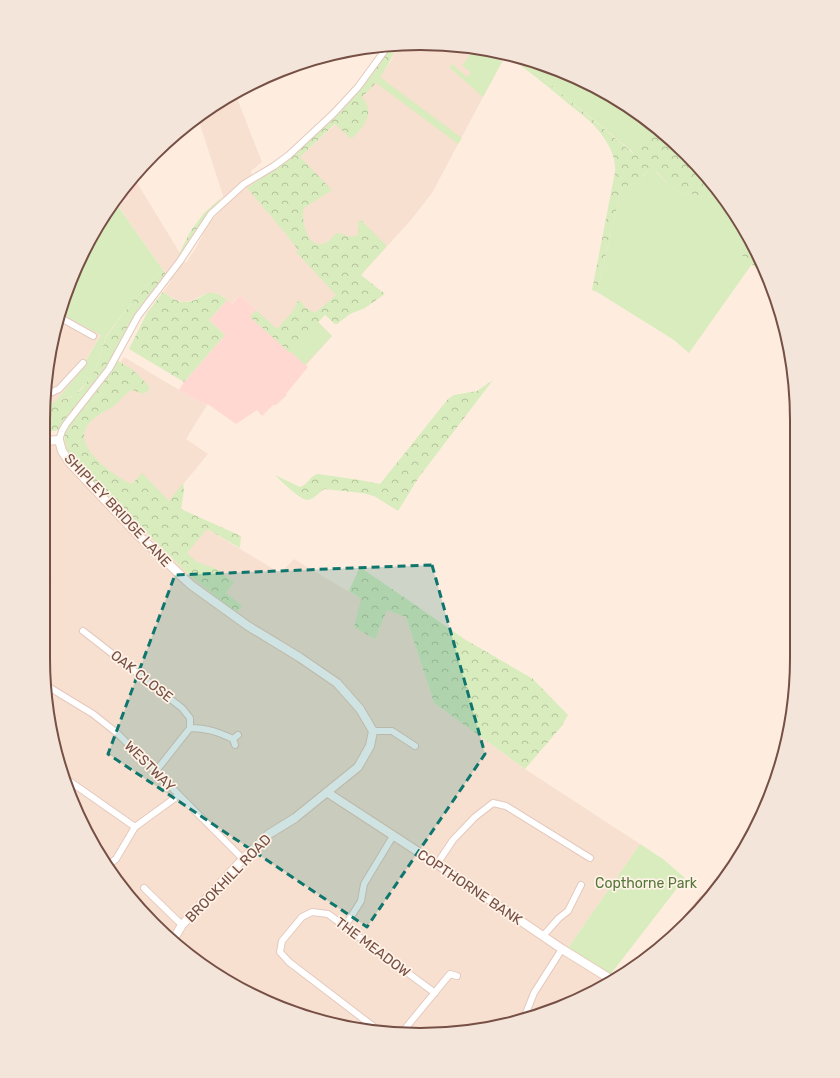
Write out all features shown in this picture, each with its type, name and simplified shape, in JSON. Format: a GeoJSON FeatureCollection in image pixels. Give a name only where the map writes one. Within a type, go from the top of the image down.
{"type":"FeatureCollection","features":[{"type":"Feature","properties":{"kind":"street","name":"SHIPLEY BRIDGE LANE"},"geometry":{"type":"LineString","coordinates":[[373,731],[360,709],[337,683],[299,657],[248,626],[191,585],[138,535],[70,463],[62,450],[59,440],[66,424],[112,364],[138,316],[180,261],[210,214],[244,184],[283,159],[337,110],[358,87],[384,52]]}},
{"type":"Feature","properties":{"kind":"street"},"geometry":{"type":"LineString","coordinates":[[64,320],[93,336]]}},
{"type":"Feature","properties":{"kind":"street"},"geometry":{"type":"LineString","coordinates":[[51,392],[60,389],[83,363]]}},
{"type":"Feature","properties":{"kind":"street"},"geometry":{"type":"LineString","coordinates":[[50,441],[59,440]]}},
{"type":"Feature","properties":{"kind":"street","name":"OAK CLOSE"},"geometry":{"type":"LineString","coordinates":[[83,630],[182,708],[190,718],[190,728]]}},
{"type":"Feature","properties":{"kind":"street","name":"WESTWAY"},"geometry":{"type":"LineString","coordinates":[[52,689],[93,714],[117,733],[243,859]]}},
{"type":"Feature","properties":{"kind":"street"},"geometry":{"type":"LineString","coordinates":[[156,771],[190,728],[203,728],[219,732],[235,740]]}},
{"type":"Feature","properties":{"kind":"street"},"geometry":{"type":"LineString","coordinates":[[328,793],[358,767],[370,746],[373,731],[392,731],[415,746]]}},
{"type":"Feature","properties":{"kind":"street"},"geometry":{"type":"LineString","coordinates":[[72,783],[135,827]]}},
{"type":"Feature","properties":{"kind":"street","name":"COPTHORNE BANK"},"geometry":{"type":"LineString","coordinates":[[328,793],[562,949],[607,977]]}},
{"type":"Feature","properties":{"kind":"street","name":"BROOKHILL ROAD"},"geometry":{"type":"LineString","coordinates":[[176,936],[182,926],[243,859],[269,834],[295,818],[328,793]]}},
{"type":"Feature","properties":{"kind":"street"},"geometry":{"type":"LineString","coordinates":[[111,863],[116,859],[135,827],[179,795]]}},
{"type":"Feature","properties":{"kind":"street"},"geometry":{"type":"LineString","coordinates":[[436,864],[453,840],[493,802],[506,806],[590,858]]}},
{"type":"Feature","properties":{"kind":"street"},"geometry":{"type":"LineString","coordinates":[[345,926],[361,901],[364,884],[393,836]]}},
{"type":"Feature","properties":{"kind":"street"},"geometry":{"type":"LineString","coordinates":[[144,888],[182,926]]}},
{"type":"Feature","properties":{"kind":"street"},"geometry":{"type":"LineString","coordinates":[[543,936],[559,918],[568,911],[577,888]]}},
{"type":"Feature","properties":{"kind":"street","name":"THE MEADOW"},"geometry":{"type":"LineString","coordinates":[[371,1025],[289,962],[280,952],[284,939],[302,917],[312,912],[328,914],[435,993]]}},
{"type":"Feature","properties":{"kind":"street"},"geometry":{"type":"LineString","coordinates":[[526,1012],[534,993],[562,949]]}},
{"type":"Feature","properties":{"kind":"street"},"geometry":{"type":"LineString","coordinates":[[406,1027],[452,973]]}},
{"type":"Feature","properties":{"kind":"highlighted area"},"geometry":{"type":"Polygon","coordinates":[[[432,565],[485,754],[367,927],[108,754],[175,575],[432,565]]]}},
{"type":"Feature","properties":{"kind":"shaded area"},"geometry":{"type":"Polygon","coordinates":[[[420,50],[468,53],[503,60],[432,193],[411,220],[296,346],[240,295],[231,304],[216,293],[207,293],[190,301],[183,302],[163,292],[171,281],[118,206],[129,198],[128,195],[139,186],[186,263],[197,246],[208,224],[224,207],[223,196],[200,123],[214,112],[237,99],[262,162],[251,171],[254,183],[300,157],[336,124],[385,70],[391,61],[395,51],[420,50]]]}},
{"type":"Feature","properties":{"kind":"shaded area"},"geometry":{"type":"Polygon","coordinates":[[[137,183],[139,186],[118,206],[126,195],[137,183]]]}},
{"type":"Feature","properties":{"kind":"shaded area"},"geometry":{"type":"Polygon","coordinates":[[[240,295],[296,346],[318,322],[332,336],[306,365],[308,367],[286,394],[287,395],[275,406],[274,404],[262,416],[257,410],[236,424],[209,405],[201,403],[179,390],[184,382],[225,335],[209,320],[227,300],[232,304],[240,295]]]}},
{"type":"Feature","properties":{"kind":"shaded area"},"geometry":{"type":"Polygon","coordinates":[[[66,315],[67,317],[101,334],[78,374],[55,402],[51,403],[53,372],[57,348],[66,315]]]}},
{"type":"Feature","properties":{"kind":"shaded area"},"geometry":{"type":"Polygon","coordinates":[[[124,357],[201,403],[207,405],[186,439],[208,454],[171,499],[141,526],[207,529],[280,573],[294,559],[361,599],[406,617],[434,703],[525,769],[640,844],[568,948],[611,975],[584,990],[562,1000],[492,1021],[468,1025],[420,1028],[372,1025],[324,1015],[278,1000],[256,990],[214,966],[195,952],[158,920],[126,883],[112,864],[88,822],[70,777],[57,730],[53,706],[50,658],[50,445],[54,440],[66,439],[124,357]]]}},
{"type":"Feature","properties":{"kind":"shaded area"},"geometry":{"type":"Polygon","coordinates":[[[700,896],[702,897],[682,920],[680,922],[700,896]]]}},
{"type":"Feature","properties":{"kind":"green space"},"geometry":{"type":"Polygon","coordinates":[[[395,51],[391,60],[374,86],[362,97],[366,103],[368,114],[367,120],[360,130],[351,139],[335,124],[300,157],[332,190],[304,208],[303,218],[308,236],[312,241],[321,244],[327,242],[336,233],[355,236],[358,234],[358,223],[360,219],[387,246],[361,275],[385,294],[365,308],[350,314],[337,324],[325,315],[290,353],[250,317],[256,310],[277,329],[293,311],[299,299],[305,307],[315,313],[336,295],[296,252],[298,250],[286,234],[247,188],[281,164],[365,82],[387,52],[395,51]]]}},
{"type":"Feature","properties":{"kind":"green space"},"geometry":{"type":"Polygon","coordinates":[[[471,54],[496,58],[502,62],[483,97],[449,67],[452,64],[467,77],[471,73],[462,65],[471,54]]]}},
{"type":"Feature","properties":{"kind":"green space"},"geometry":{"type":"Polygon","coordinates":[[[519,64],[530,67],[633,153],[651,131],[682,158],[715,197],[682,193],[670,186],[657,172],[652,170],[634,184],[622,186],[597,292],[592,290],[615,172],[615,163],[609,146],[601,133],[589,120],[519,64]]]}},
{"type":"Feature","properties":{"kind":"green space"},"geometry":{"type":"Polygon","coordinates":[[[530,67],[562,78],[584,88],[626,112],[645,126],[651,131],[634,153],[530,67]]]}},
{"type":"Feature","properties":{"kind":"green space"},"geometry":{"type":"Polygon","coordinates":[[[380,77],[462,138],[458,144],[376,83],[380,77]]]}},
{"type":"Feature","properties":{"kind":"green space"},"geometry":{"type":"Polygon","coordinates":[[[650,170],[654,170],[670,186],[682,193],[715,197],[728,214],[744,241],[739,253],[752,264],[689,353],[674,340],[597,292],[622,186],[634,184],[650,170]]]}},
{"type":"Feature","properties":{"kind":"green space"},"geometry":{"type":"Polygon","coordinates":[[[223,196],[203,220],[184,252],[176,260],[190,232],[204,213],[223,196]]]}},
{"type":"Feature","properties":{"kind":"green space"},"geometry":{"type":"Polygon","coordinates":[[[118,206],[163,270],[136,297],[106,336],[95,371],[87,382],[75,395],[55,402],[78,374],[101,335],[67,317],[66,315],[70,301],[88,256],[118,206]]]}},
{"type":"Feature","properties":{"kind":"green space"},"geometry":{"type":"Polygon","coordinates":[[[744,241],[759,270],[739,253],[744,241]]]}},
{"type":"Feature","properties":{"kind":"green space"},"geometry":{"type":"Polygon","coordinates":[[[163,270],[166,274],[139,310],[112,357],[133,370],[149,386],[149,390],[143,393],[135,390],[128,392],[115,405],[93,419],[87,426],[84,439],[87,447],[100,463],[117,476],[132,484],[142,473],[169,501],[183,483],[184,491],[181,509],[241,536],[240,548],[207,529],[187,553],[197,562],[217,569],[234,582],[226,593],[242,606],[236,613],[188,574],[71,460],[67,453],[64,434],[58,430],[50,432],[51,403],[71,397],[81,390],[95,371],[106,337],[136,297],[163,270]]]}},
{"type":"Feature","properties":{"kind":"green space"},"geometry":{"type":"Polygon","coordinates":[[[163,292],[183,302],[195,300],[209,293],[220,295],[227,300],[209,320],[225,335],[184,382],[129,349],[147,313],[163,292]]]}},
{"type":"Feature","properties":{"kind":"green space"},"geometry":{"type":"Polygon","coordinates":[[[318,322],[332,336],[305,365],[291,352],[318,322]]]}},
{"type":"Feature","properties":{"kind":"green space"},"geometry":{"type":"Polygon","coordinates":[[[493,380],[419,477],[398,511],[374,496],[362,493],[324,489],[308,500],[300,497],[275,475],[300,487],[313,476],[318,474],[380,484],[448,399],[454,395],[477,391],[493,380]]]}},
{"type":"Feature","properties":{"kind":"green space"},"geometry":{"type":"Polygon","coordinates":[[[360,567],[466,640],[533,679],[568,715],[561,727],[525,769],[434,703],[406,617],[387,610],[375,639],[354,627],[361,599],[349,591],[360,567]]]}},
{"type":"Feature","properties":{"kind":"green space","name":"Copthorne Park"},"geometry":{"type":"Polygon","coordinates":[[[640,844],[663,859],[685,878],[610,975],[568,948],[640,844]]]}}]}
